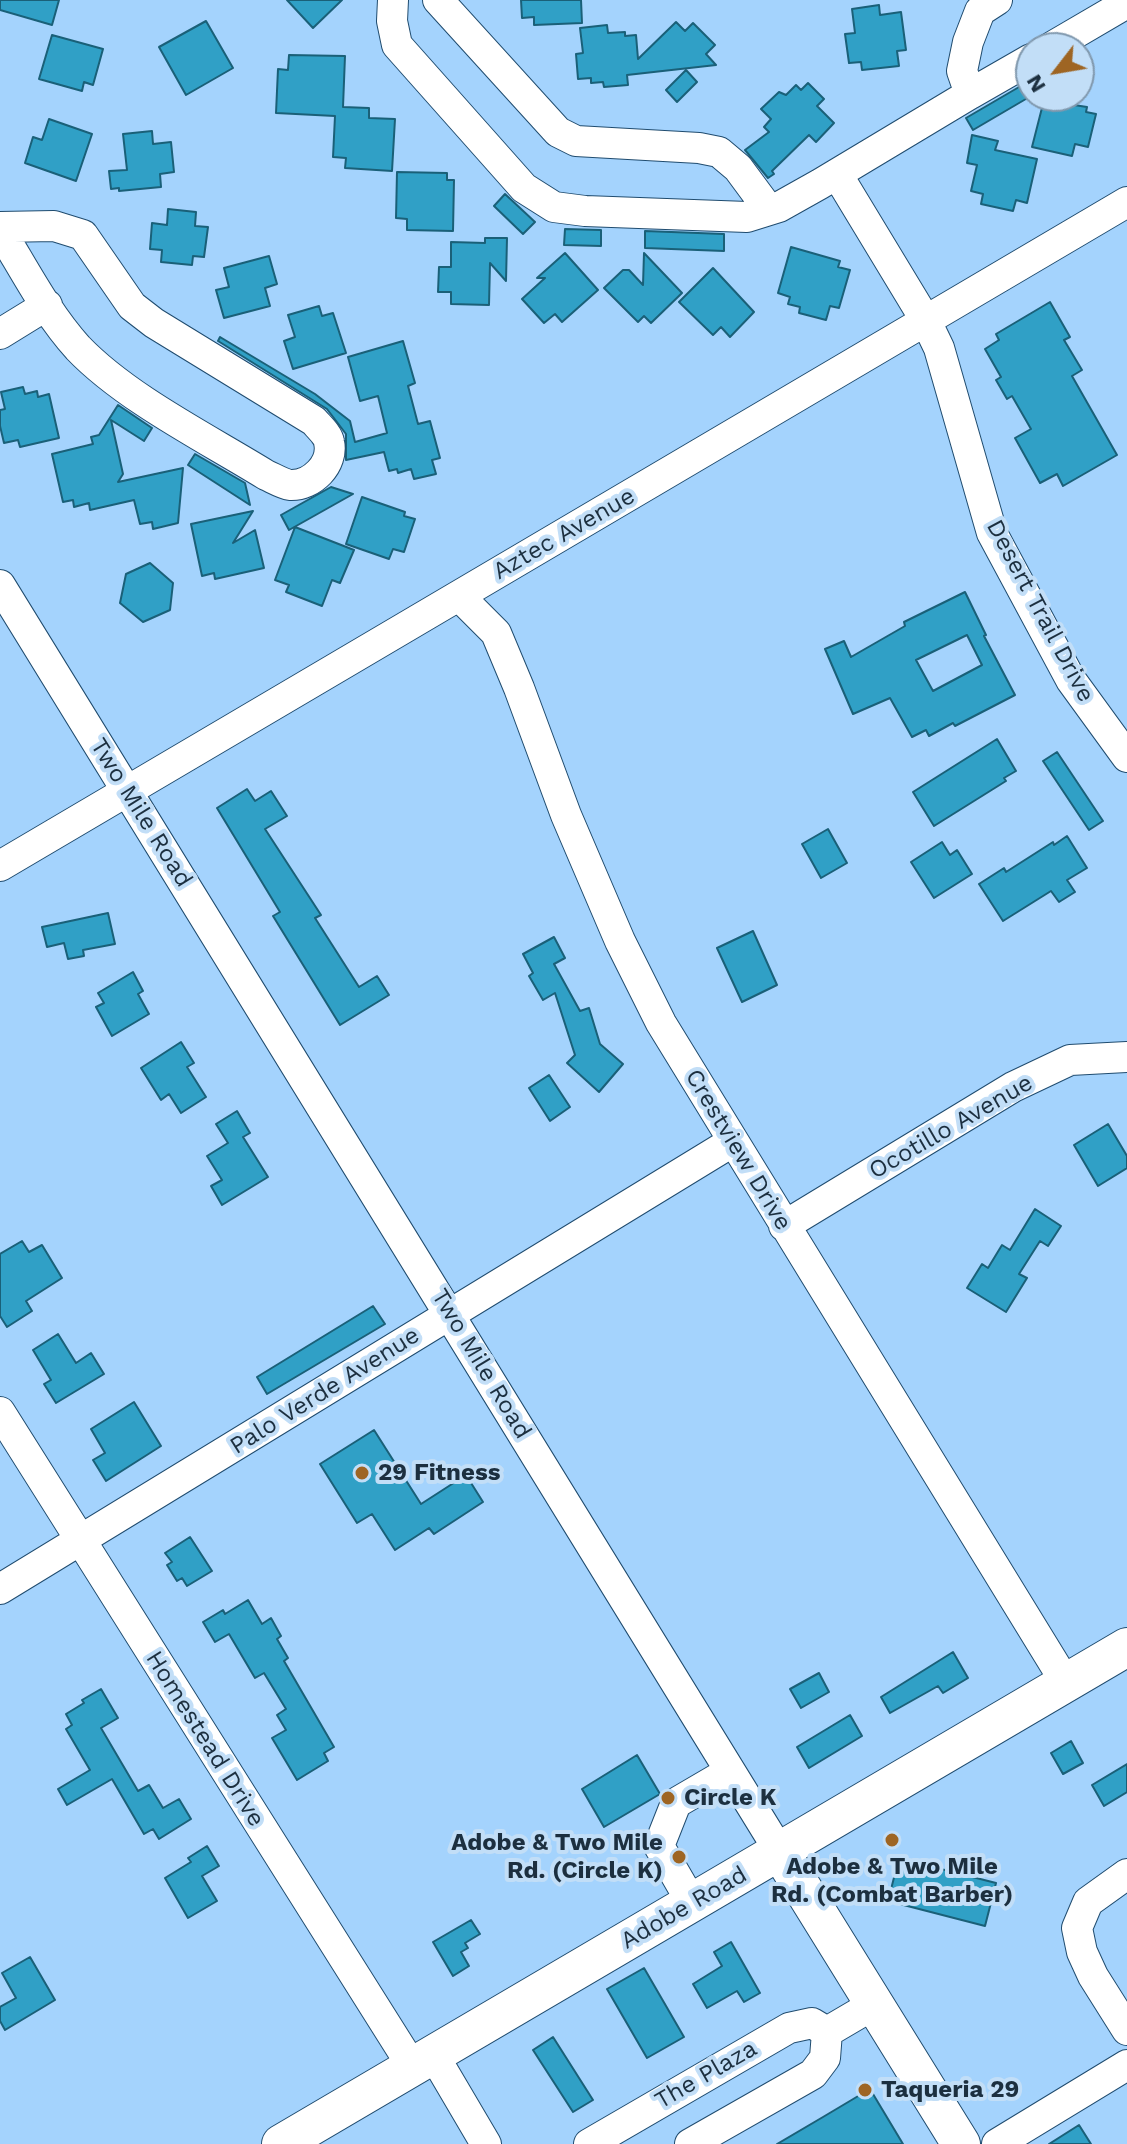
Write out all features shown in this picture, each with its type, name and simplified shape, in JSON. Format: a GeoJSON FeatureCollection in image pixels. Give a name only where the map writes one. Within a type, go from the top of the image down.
{"type":"FeatureCollection","features":[{"type":"Feature","properties":{"kind":"main road","name":"Adobe Road"},"geometry":{"type":"LineString","coordinates":[[281,2144],[1127,1647]]}},
{"type":"Feature","properties":{"kind":"main road","name":"Two Mile Road"},"geometry":{"type":"LineString","coordinates":[[780,1852],[961,2144]]}},
{"type":"Feature","properties":{"kind":"street"},"geometry":{"type":"LineString","coordinates":[[393,0],[392,21],[397,45],[524,188],[554,207],[585,211],[747,217],[769,210],[837,174],[1015,68]]}},
{"type":"Feature","properties":{"kind":"street"},"geometry":{"type":"LineString","coordinates":[[438,0],[558,132],[576,141],[699,148],[719,152],[738,168],[769,210]]}},
{"type":"Feature","properties":{"kind":"street"},"geometry":{"type":"LineString","coordinates":[[970,94],[962,71],[968,42],[980,11],[997,0]]}},
{"type":"Feature","properties":{"kind":"street"},"geometry":{"type":"LineString","coordinates":[[1077,32],[1127,3]]}},
{"type":"Feature","properties":{"kind":"street","name":"Desert Trail Drive"},"geometry":{"type":"LineString","coordinates":[[837,174],[926,321],[939,348],[992,533],[1071,680],[1127,757]]}},
{"type":"Feature","properties":{"kind":"street","name":"Aztec Avenue"},"geometry":{"type":"LineString","coordinates":[[0,866],[1127,202]]}},
{"type":"Feature","properties":{"kind":"street"},"geometry":{"type":"LineString","coordinates":[[54,226],[83,235],[132,306],[154,323],[314,421],[329,441],[329,456],[321,473],[308,482],[289,485],[266,475],[114,381],[77,346],[47,305],[0,229],[54,226]]}},
{"type":"Feature","properties":{"kind":"street"},"geometry":{"type":"LineString","coordinates":[[0,334],[47,305]]}},
{"type":"Feature","properties":{"kind":"street","name":"Two Mile Road"},"geometry":{"type":"LineString","coordinates":[[0,585],[780,1852]]}},
{"type":"Feature","properties":{"kind":"street","name":"Crestview Drive"},"geometry":{"type":"LineString","coordinates":[[459,596],[496,633],[566,815],[620,941],[661,1023],[1066,1683]]}},
{"type":"Feature","properties":{"kind":"street","name":"Ocotillo Avenue"},"geometry":{"type":"LineString","coordinates":[[784,1226],[1013,1087],[1070,1060],[1127,1057]]}},
{"type":"Feature","properties":{"kind":"street","name":"Palo Verde Avenue"},"geometry":{"type":"LineString","coordinates":[[0,1589],[732,1142]]}},
{"type":"Feature","properties":{"kind":"street","name":"Homestead Drive"},"geometry":{"type":"LineString","coordinates":[[0,1412],[80,1542],[422,2060],[486,2144]]}},
{"type":"Feature","properties":{"kind":"street"},"geometry":{"type":"LineString","coordinates":[[692,1903],[659,1846],[676,1803],[729,1772]]}},
{"type":"Feature","properties":{"kind":"street"},"geometry":{"type":"LineString","coordinates":[[1127,1874],[1088,1902],[1077,1928],[1082,1952],[1093,1976],[1127,2030]]}},
{"type":"Feature","properties":{"kind":"street"},"geometry":{"type":"LineString","coordinates":[[690,2144],[813,2074],[825,2058],[827,2032],[873,2005]]}},
{"type":"Feature","properties":{"kind":"street","name":"The Plaza"},"geometry":{"type":"LineString","coordinates":[[589,2144],[789,2028],[812,2023],[827,2032]]}},
{"type":"Feature","properties":{"kind":"street"},"geometry":{"type":"LineString","coordinates":[[997,2144],[1127,2065]]}},
{"type":"Feature","properties":{"kind":"building"},"geometry":{"type":"Polygon","coordinates":[[[0,0],[59,0],[52,25],[0,10],[0,0]]]}},
{"type":"Feature","properties":{"kind":"building"},"geometry":{"type":"Polygon","coordinates":[[[287,0],[342,0],[313,28],[287,0]]]}},
{"type":"Feature","properties":{"kind":"building"},"geometry":{"type":"Polygon","coordinates":[[[521,0],[581,0],[582,23],[534,25],[534,17],[522,18],[521,0]]]}},
{"type":"Feature","properties":{"kind":"building"},"geometry":{"type":"Polygon","coordinates":[[[879,5],[880,15],[901,12],[906,50],[897,51],[899,66],[862,70],[861,62],[849,63],[845,34],[855,33],[852,9],[879,5]]]}},
{"type":"Feature","properties":{"kind":"building"},"geometry":{"type":"Polygon","coordinates":[[[206,21],[233,68],[186,95],[159,47],[206,21]]]}},
{"type":"Feature","properties":{"kind":"building"},"geometry":{"type":"Polygon","coordinates":[[[676,22],[685,31],[693,23],[715,45],[706,54],[716,65],[627,75],[628,85],[604,87],[603,82],[591,83],[591,78],[578,79],[576,54],[583,53],[580,28],[607,25],[608,33],[636,35],[638,59],[676,22]]]}},
{"type":"Feature","properties":{"kind":"building"},"geometry":{"type":"Polygon","coordinates":[[[52,35],[103,49],[93,85],[84,82],[82,91],[39,79],[52,35]]]}},
{"type":"Feature","properties":{"kind":"building"},"geometry":{"type":"Polygon","coordinates":[[[289,55],[345,56],[343,107],[369,108],[369,118],[395,119],[392,171],[345,168],[346,158],[333,157],[335,116],[276,113],[278,69],[288,70],[289,55]]]}},
{"type":"Feature","properties":{"kind":"building"},"geometry":{"type":"Polygon","coordinates":[[[686,70],[697,82],[677,102],[666,90],[686,70]]]}},
{"type":"Feature","properties":{"kind":"building"},"geometry":{"type":"Polygon","coordinates":[[[808,83],[824,99],[817,106],[834,123],[816,142],[809,135],[768,178],[745,150],[769,132],[764,127],[771,119],[761,109],[779,92],[786,95],[796,85],[801,90],[808,83]]]}},
{"type":"Feature","properties":{"kind":"building"},"geometry":{"type":"Polygon","coordinates":[[[1015,89],[1015,105],[973,130],[966,118],[1015,89]]]}},
{"type":"Feature","properties":{"kind":"building"},"geometry":{"type":"Polygon","coordinates":[[[1041,112],[1096,114],[1088,147],[1075,144],[1072,156],[1032,147],[1041,112]]]}},
{"type":"Feature","properties":{"kind":"building"},"geometry":{"type":"Polygon","coordinates":[[[49,119],[92,134],[76,181],[25,163],[33,137],[42,140],[49,119]]]}},
{"type":"Feature","properties":{"kind":"building"},"geometry":{"type":"Polygon","coordinates":[[[152,131],[153,144],[171,142],[174,172],[160,174],[161,187],[111,189],[109,171],[127,170],[123,134],[152,131]]]}},
{"type":"Feature","properties":{"kind":"building"},"geometry":{"type":"Polygon","coordinates":[[[972,135],[998,141],[995,150],[1037,159],[1027,203],[1016,200],[1013,211],[981,204],[983,194],[971,191],[977,165],[967,163],[972,135]]]}},
{"type":"Feature","properties":{"kind":"building"},"geometry":{"type":"Polygon","coordinates":[[[397,172],[447,173],[447,180],[454,180],[453,231],[407,230],[407,219],[396,218],[397,172]]]}},
{"type":"Feature","properties":{"kind":"building"},"geometry":{"type":"Polygon","coordinates":[[[505,194],[535,222],[523,234],[494,206],[505,194]]]}},
{"type":"Feature","properties":{"kind":"building"},"geometry":{"type":"Polygon","coordinates":[[[168,209],[196,212],[195,226],[208,227],[204,257],[193,256],[192,265],[161,262],[162,250],[150,249],[152,223],[167,225],[168,209]]]}},
{"type":"Feature","properties":{"kind":"building"},"geometry":{"type":"Polygon","coordinates":[[[565,229],[601,230],[601,246],[564,245],[565,229]]]}},
{"type":"Feature","properties":{"kind":"building"},"geometry":{"type":"Polygon","coordinates":[[[645,231],[724,234],[724,251],[645,248],[645,231]]]}},
{"type":"Feature","properties":{"kind":"building"},"geometry":{"type":"Polygon","coordinates":[[[485,238],[507,238],[506,281],[490,263],[489,305],[451,304],[451,292],[438,292],[439,267],[451,267],[451,242],[485,243],[485,238]]]}},
{"type":"Feature","properties":{"kind":"building"},"geometry":{"type":"Polygon","coordinates":[[[791,247],[840,261],[838,267],[850,270],[839,308],[830,306],[826,320],[799,313],[800,307],[788,304],[790,297],[778,293],[791,247]]]}},
{"type":"Feature","properties":{"kind":"building"},"geometry":{"type":"Polygon","coordinates":[[[565,253],[598,290],[562,322],[555,314],[544,323],[522,299],[545,278],[537,278],[565,253]]]}},
{"type":"Feature","properties":{"kind":"building"},"geometry":{"type":"Polygon","coordinates":[[[644,253],[682,293],[651,323],[644,316],[638,322],[604,288],[623,270],[629,270],[643,285],[644,253]]]}},
{"type":"Feature","properties":{"kind":"building"},"geometry":{"type":"Polygon","coordinates":[[[269,256],[277,284],[265,288],[270,306],[224,318],[216,290],[229,287],[224,268],[269,256]]]}},
{"type":"Feature","properties":{"kind":"building"},"geometry":{"type":"Polygon","coordinates":[[[713,268],[754,312],[730,337],[721,327],[713,335],[679,302],[713,268]]]}},
{"type":"Feature","properties":{"kind":"building"},"geometry":{"type":"Polygon","coordinates":[[[1050,302],[1070,337],[1064,340],[1082,370],[1072,376],[1117,455],[1063,486],[1057,474],[1040,483],[1015,438],[1031,429],[1012,396],[1007,399],[996,380],[1001,377],[985,349],[999,340],[996,334],[1050,302]]]}},
{"type":"Feature","properties":{"kind":"building"},"geometry":{"type":"Polygon","coordinates":[[[319,306],[322,316],[333,313],[346,353],[293,369],[284,341],[295,337],[288,315],[319,306]]]}},
{"type":"Feature","properties":{"kind":"building"},"geometry":{"type":"Polygon","coordinates":[[[220,337],[315,394],[350,421],[355,442],[387,433],[378,396],[360,401],[348,357],[403,341],[415,383],[408,386],[418,424],[430,421],[440,458],[432,460],[436,474],[414,479],[411,469],[398,473],[397,469],[389,471],[384,452],[346,460],[346,434],[327,409],[218,341],[220,337]]]}},
{"type":"Feature","properties":{"kind":"building"},"geometry":{"type":"Polygon","coordinates":[[[23,387],[25,394],[37,391],[38,397],[49,394],[59,438],[20,447],[18,440],[4,443],[0,410],[5,409],[1,392],[23,387]]]}},
{"type":"Feature","properties":{"kind":"building"},"geometry":{"type":"Polygon","coordinates":[[[118,405],[152,428],[144,441],[111,420],[123,474],[118,482],[183,468],[178,523],[153,529],[152,522],[140,524],[134,500],[90,510],[89,503],[74,507],[73,500],[63,502],[52,454],[93,444],[91,437],[99,435],[118,405]]]}},
{"type":"Feature","properties":{"kind":"building"},"geometry":{"type":"Polygon","coordinates":[[[195,454],[245,483],[250,505],[188,465],[195,454]]]}},
{"type":"Feature","properties":{"kind":"building"},"geometry":{"type":"Polygon","coordinates":[[[331,487],[353,494],[289,530],[281,515],[331,487]]]}},
{"type":"Feature","properties":{"kind":"building"},"geometry":{"type":"Polygon","coordinates":[[[362,497],[405,512],[404,516],[415,519],[404,552],[393,549],[389,559],[346,544],[362,497]]]}},
{"type":"Feature","properties":{"kind":"building"},"geometry":{"type":"Polygon","coordinates":[[[253,511],[233,543],[255,530],[264,568],[215,579],[214,573],[202,576],[191,524],[253,511]]]}},
{"type":"Feature","properties":{"kind":"building"},"geometry":{"type":"Polygon","coordinates":[[[295,527],[354,550],[340,583],[332,580],[322,606],[286,592],[289,585],[275,580],[295,527]]]}},
{"type":"Feature","properties":{"kind":"building"},"geometry":{"type":"Polygon","coordinates":[[[150,563],[173,583],[170,610],[143,622],[120,603],[126,574],[150,563]]]}},
{"type":"Feature","properties":{"kind":"building"},"geometry":{"type":"Polygon","coordinates":[[[965,592],[1015,695],[929,736],[926,730],[912,737],[890,698],[853,714],[825,649],[844,641],[851,657],[905,626],[904,622],[965,592]],[[967,635],[916,660],[933,691],[982,665],[967,635]]]}},
{"type":"Feature","properties":{"kind":"building"},"geometry":{"type":"Polygon","coordinates":[[[997,739],[1016,771],[1004,778],[1006,781],[934,826],[913,792],[997,739]]]}},
{"type":"Feature","properties":{"kind":"building"},"geometry":{"type":"Polygon","coordinates":[[[1057,752],[1103,821],[1089,830],[1043,761],[1057,752]]]}},
{"type":"Feature","properties":{"kind":"building"},"geometry":{"type":"Polygon","coordinates":[[[247,789],[255,801],[271,791],[287,816],[265,829],[321,915],[315,918],[359,987],[377,976],[389,995],[340,1025],[273,916],[280,912],[217,808],[247,789]]]}},
{"type":"Feature","properties":{"kind":"building"},"geometry":{"type":"Polygon","coordinates":[[[828,829],[847,863],[821,878],[802,844],[828,829]]]}},
{"type":"Feature","properties":{"kind":"building"},"geometry":{"type":"Polygon","coordinates":[[[1067,836],[1087,868],[1067,880],[1075,892],[1059,902],[1051,891],[1003,921],[979,884],[1067,836]]]}},
{"type":"Feature","properties":{"kind":"building"},"geometry":{"type":"Polygon","coordinates":[[[942,842],[950,855],[957,850],[972,874],[934,898],[911,862],[942,842]]]}},
{"type":"Feature","properties":{"kind":"building"},"geometry":{"type":"Polygon","coordinates":[[[108,913],[115,944],[83,950],[84,956],[68,959],[64,943],[47,947],[42,927],[108,913]]]}},
{"type":"Feature","properties":{"kind":"building"},"geometry":{"type":"Polygon","coordinates":[[[753,931],[777,985],[742,1002],[717,948],[753,931]]]}},
{"type":"Feature","properties":{"kind":"building"},"geometry":{"type":"Polygon","coordinates":[[[554,937],[565,958],[554,964],[580,1011],[589,1008],[600,1044],[623,1064],[599,1092],[567,1063],[575,1055],[555,993],[543,1000],[529,976],[533,973],[523,954],[554,937]]]}},
{"type":"Feature","properties":{"kind":"building"},"geometry":{"type":"Polygon","coordinates":[[[133,972],[143,991],[138,994],[149,1014],[112,1036],[96,1007],[104,1003],[98,993],[133,972]]]}},
{"type":"Feature","properties":{"kind":"building"},"geometry":{"type":"Polygon","coordinates":[[[181,1042],[194,1063],[187,1067],[206,1097],[181,1113],[169,1094],[161,1100],[141,1068],[181,1042]]]}},
{"type":"Feature","properties":{"kind":"building"},"geometry":{"type":"Polygon","coordinates":[[[549,1075],[570,1107],[550,1121],[529,1088],[549,1075]]]}},
{"type":"Feature","properties":{"kind":"building"},"geometry":{"type":"Polygon","coordinates":[[[237,1111],[250,1133],[243,1137],[268,1177],[222,1205],[211,1186],[222,1180],[207,1156],[228,1143],[216,1124],[237,1111]]]}},
{"type":"Feature","properties":{"kind":"building"},"geometry":{"type":"Polygon","coordinates":[[[1108,1124],[1127,1156],[1127,1168],[1098,1186],[1074,1145],[1108,1124]]]}},
{"type":"Feature","properties":{"kind":"building"},"geometry":{"type":"Polygon","coordinates":[[[1035,1209],[1061,1226],[1048,1246],[1040,1241],[1019,1274],[1027,1278],[1006,1312],[967,1288],[982,1264],[988,1268],[1002,1245],[1010,1250],[1035,1209]]]}},
{"type":"Feature","properties":{"kind":"building"},"geometry":{"type":"Polygon","coordinates":[[[22,1241],[29,1252],[42,1245],[62,1278],[26,1301],[32,1311],[7,1327],[0,1316],[0,1254],[22,1241]]]}},
{"type":"Feature","properties":{"kind":"building"},"geometry":{"type":"Polygon","coordinates":[[[373,1306],[385,1324],[267,1394],[257,1377],[373,1306]]]}},
{"type":"Feature","properties":{"kind":"building"},"geometry":{"type":"Polygon","coordinates":[[[58,1334],[76,1363],[91,1353],[104,1374],[56,1403],[44,1384],[51,1380],[33,1350],[58,1334]]]}},
{"type":"Feature","properties":{"kind":"building"},"geometry":{"type":"Polygon","coordinates":[[[134,1402],[161,1446],[106,1481],[93,1460],[105,1453],[91,1429],[134,1402]]]}},
{"type":"Feature","properties":{"kind":"building"},"geometry":{"type":"Polygon","coordinates":[[[374,1430],[421,1504],[466,1475],[483,1502],[434,1534],[429,1528],[395,1550],[372,1514],[357,1523],[320,1464],[374,1430]]]}},
{"type":"Feature","properties":{"kind":"building"},"geometry":{"type":"Polygon","coordinates":[[[190,1537],[212,1571],[187,1586],[182,1578],[177,1581],[167,1565],[172,1562],[165,1553],[190,1537]]]}},
{"type":"Feature","properties":{"kind":"building"},"geometry":{"type":"Polygon","coordinates":[[[248,1600],[262,1624],[271,1618],[281,1636],[277,1639],[288,1658],[284,1661],[334,1747],[324,1753],[328,1761],[297,1780],[272,1738],[286,1730],[277,1715],[286,1709],[264,1673],[255,1678],[229,1634],[215,1642],[203,1622],[223,1610],[225,1614],[248,1600]]]}},
{"type":"Feature","properties":{"kind":"building"},"geometry":{"type":"Polygon","coordinates":[[[953,1652],[968,1678],[943,1693],[938,1686],[890,1713],[881,1697],[953,1652]]]}},
{"type":"Feature","properties":{"kind":"building"},"geometry":{"type":"Polygon","coordinates":[[[819,1673],[829,1692],[801,1708],[790,1689],[819,1673]]]}},
{"type":"Feature","properties":{"kind":"building"},"geometry":{"type":"Polygon","coordinates":[[[101,1689],[118,1718],[101,1728],[138,1791],[149,1785],[163,1808],[179,1799],[191,1819],[159,1839],[153,1829],[144,1834],[112,1779],[67,1805],[58,1789],[90,1770],[66,1729],[72,1725],[66,1714],[101,1689]]]}},
{"type":"Feature","properties":{"kind":"building"},"geometry":{"type":"Polygon","coordinates":[[[850,1715],[862,1736],[809,1768],[797,1747],[850,1715]]]}},
{"type":"Feature","properties":{"kind":"building"},"geometry":{"type":"Polygon","coordinates":[[[1071,1741],[1083,1763],[1063,1774],[1051,1753],[1071,1741]]]}},
{"type":"Feature","properties":{"kind":"building"},"geometry":{"type":"Polygon","coordinates":[[[637,1755],[660,1794],[604,1827],[582,1789],[637,1755]]]}},
{"type":"Feature","properties":{"kind":"building"},"geometry":{"type":"Polygon","coordinates":[[[1127,1764],[1127,1792],[1104,1806],[1092,1785],[1127,1764]]]}},
{"type":"Feature","properties":{"kind":"building"},"geometry":{"type":"Polygon","coordinates":[[[207,1846],[219,1866],[202,1876],[217,1901],[188,1918],[165,1878],[191,1862],[188,1858],[207,1846]]]}},
{"type":"Feature","properties":{"kind":"building"},"geometry":{"type":"Polygon","coordinates":[[[898,1862],[996,1883],[985,1926],[888,1901],[898,1862]]]}},
{"type":"Feature","properties":{"kind":"building"},"geometry":{"type":"Polygon","coordinates":[[[471,1920],[480,1934],[465,1943],[468,1948],[461,1952],[469,1966],[453,1976],[433,1942],[471,1920]]]}},
{"type":"Feature","properties":{"kind":"building"},"geometry":{"type":"Polygon","coordinates":[[[731,1942],[760,1993],[744,2002],[737,1991],[707,2008],[693,1984],[722,1966],[714,1952],[731,1942]]]}},
{"type":"Feature","properties":{"kind":"building"},"geometry":{"type":"Polygon","coordinates":[[[30,1957],[55,2000],[5,2030],[0,2021],[0,2007],[16,1998],[2,1973],[30,1957]]]}},
{"type":"Feature","properties":{"kind":"building"},"geometry":{"type":"Polygon","coordinates":[[[644,1968],[684,2037],[647,2058],[607,1989],[644,1968]]]}},
{"type":"Feature","properties":{"kind":"building"},"geometry":{"type":"Polygon","coordinates":[[[553,2037],[593,2100],[573,2112],[533,2050],[553,2037]]]}},
{"type":"Feature","properties":{"kind":"building"},"geometry":{"type":"Polygon","coordinates":[[[870,2089],[903,2144],[777,2144],[823,2117],[870,2089]]]}},
{"type":"Feature","properties":{"kind":"building"},"geometry":{"type":"Polygon","coordinates":[[[1079,2125],[1091,2144],[1049,2144],[1079,2125]]]}},
{"type":"Feature","properties":{"kind":"place","name":"29 Fitness"},"geometry":{"type":"Point","coordinates":[362,1473]}},
{"type":"Feature","properties":{"kind":"place","name":"Circle K"},"geometry":{"type":"Point","coordinates":[668,1798]}},
{"type":"Feature","properties":{"kind":"place","name":"Adobe & Two Mile Rd. (Combat Barber)"},"geometry":{"type":"Point","coordinates":[892,1840]}},
{"type":"Feature","properties":{"kind":"place","name":"Adobe & Two Mile Rd. (Circle K)"},"geometry":{"type":"Point","coordinates":[679,1857]}},
{"type":"Feature","properties":{"kind":"place","name":"Taqueria 29"},"geometry":{"type":"Point","coordinates":[865,2090]}}]}
